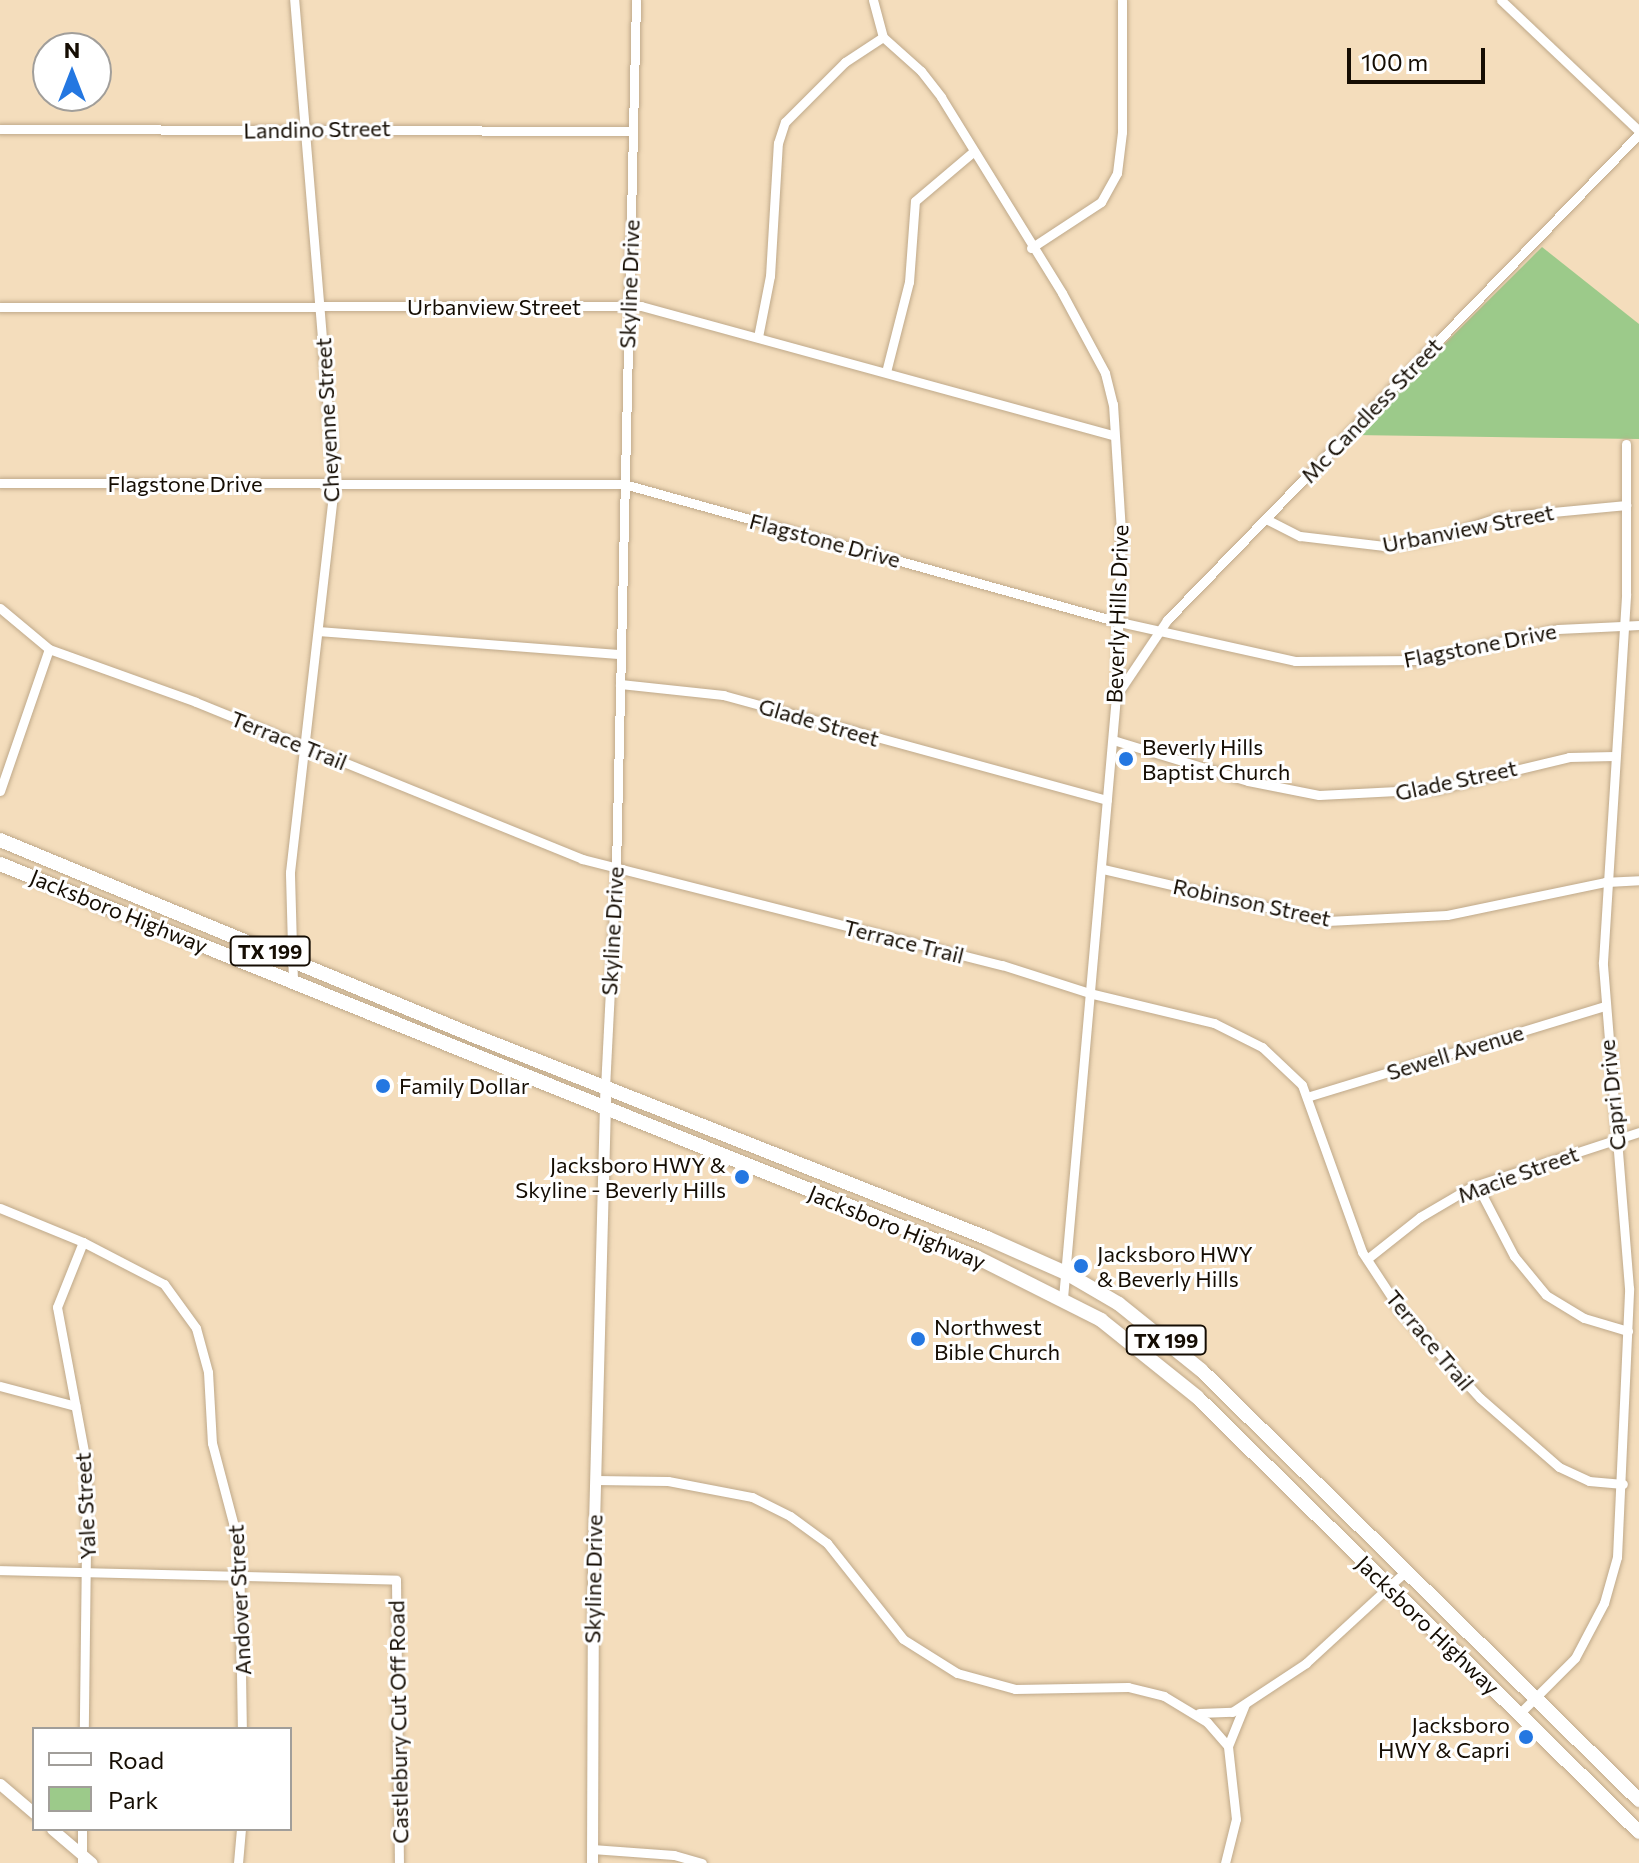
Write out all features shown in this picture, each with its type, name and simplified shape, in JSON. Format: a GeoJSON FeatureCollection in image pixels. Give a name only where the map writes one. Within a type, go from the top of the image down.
{"type":"FeatureCollection","features":[{"type":"Feature","properties":{"kind":"main road","name":"Jacksboro Highway"},"geometry":{"type":"LineString","coordinates":[[0,840],[605,1088],[850,1183],[1066,1273],[1119,1304],[1178,1349],[1639,1800]]}},
{"type":"Feature","properties":{"kind":"main road","name":"Jacksboro Highway"},"geometry":{"type":"LineString","coordinates":[[0,864],[1063,1298],[1136,1344],[1197,1397],[1639,1832]]}},
{"type":"Feature","properties":{"kind":"main road"},"geometry":{"type":"LineString","coordinates":[[155,925],[162,908]]}},
{"type":"Feature","properties":{"kind":"main road"},"geometry":{"type":"LineString","coordinates":[[839,1204],[850,1183]]}},
{"type":"Feature","properties":{"kind":"street","name":"Cheyenne Street"},"geometry":{"type":"LineString","coordinates":[[293,982],[290,872],[334,484],[294,0]]}},
{"type":"Feature","properties":{"kind":"street","name":"Skyline Drive"},"geometry":{"type":"LineString","coordinates":[[592,1863],[595,1480],[604,1109],[616,868],[636,0]]}},
{"type":"Feature","properties":{"kind":"street"},"geometry":{"type":"LineString","coordinates":[[758,337],[770,276],[778,143],[785,122],[845,62],[883,37],[873,0]]}},
{"type":"Feature","properties":{"kind":"street"},"geometry":{"type":"LineString","coordinates":[[1031,248],[1101,202],[1117,173],[1122,132],[1122,0]]}},
{"type":"Feature","properties":{"kind":"street"},"geometry":{"type":"LineString","coordinates":[[1501,0],[1639,133]]}},
{"type":"Feature","properties":{"kind":"street","name":"Beverly Hills Drive"},"geometry":{"type":"LineString","coordinates":[[883,37],[921,71],[974,151],[1105,373],[1114,435],[1121,532],[1115,621],[1116,696],[1063,1298]]}},
{"type":"Feature","properties":{"kind":"street","name":"Landino Street"},"geometry":{"type":"LineString","coordinates":[[0,129],[633,131]]}},
{"type":"Feature","properties":{"kind":"street","name":"Mc Candless Street"},"geometry":{"type":"LineString","coordinates":[[1116,696],[1157,632],[1639,133]]}},
{"type":"Feature","properties":{"kind":"street"},"geometry":{"type":"LineString","coordinates":[[886,372],[909,282],[915,201],[974,151]]}},
{"type":"Feature","properties":{"kind":"street","name":"Urbanview Street"},"geometry":{"type":"LineString","coordinates":[[0,307],[628,305],[758,337],[1114,435]]}},
{"type":"Feature","properties":{"kind":"street","name":"Capri Drive"},"geometry":{"type":"LineString","coordinates":[[1519,1714],[1537,1700],[1575,1658],[1604,1603],[1617,1557],[1623,1484],[1628,1331],[1604,1006],[1605,882],[1624,624],[1626,444]]}},
{"type":"Feature","properties":{"kind":"street","name":"Flagstone Drive"},"geometry":{"type":"LineString","coordinates":[[0,483],[624,484],[1115,621],[1295,661],[1379,664],[1419,660],[1558,629],[1639,625]]}},
{"type":"Feature","properties":{"kind":"street","name":"Urbanview Street"},"geometry":{"type":"LineString","coordinates":[[1266,519],[1300,536],[1384,546],[1436,538],[1500,517],[1626,505]]}},
{"type":"Feature","properties":{"kind":"street","name":"Terrace Trail"},"geometry":{"type":"LineString","coordinates":[[0,608],[49,649],[306,747],[582,859],[1002,965],[1089,993],[1214,1023],[1280,1059],[1307,1097],[1367,1259],[1402,1313],[1491,1408],[1573,1475],[1623,1484]]}},
{"type":"Feature","properties":{"kind":"street"},"geometry":{"type":"LineString","coordinates":[[319,631],[620,654]]}},
{"type":"Feature","properties":{"kind":"street"},"geometry":{"type":"LineString","coordinates":[[0,791],[49,649]]}},
{"type":"Feature","properties":{"kind":"street","name":"Glade Street"},"geometry":{"type":"LineString","coordinates":[[620,684],[723,695],[1107,800]]}},
{"type":"Feature","properties":{"kind":"street","name":"Glade Street"},"geometry":{"type":"LineString","coordinates":[[1113,740],[1248,781],[1319,795],[1436,789],[1569,757],[1614,756]]}},
{"type":"Feature","properties":{"kind":"street","name":"Robinson Street"},"geometry":{"type":"LineString","coordinates":[[1103,869],[1327,921],[1447,915],[1605,882],[1639,880]]}},
{"type":"Feature","properties":{"kind":"street","name":"Sewell Avenue"},"geometry":{"type":"LineString","coordinates":[[1307,1097],[1604,1006]]}},
{"type":"Feature","properties":{"kind":"street","name":"Macie Street"},"geometry":{"type":"LineString","coordinates":[[1367,1259],[1420,1217],[1477,1185],[1639,1132]]}},
{"type":"Feature","properties":{"kind":"street"},"geometry":{"type":"LineString","coordinates":[[1477,1185],[1514,1256],[1546,1295],[1584,1318],[1628,1331]]}},
{"type":"Feature","properties":{"kind":"street","name":"Andover Street"},"geometry":{"type":"LineString","coordinates":[[0,1208],[83,1242],[164,1284],[196,1328],[208,1372],[212,1443],[235,1514],[241,1574],[242,1727]]}},
{"type":"Feature","properties":{"kind":"street","name":"Yale Street"},"geometry":{"type":"LineString","coordinates":[[83,1242],[57,1307],[87,1467],[84,1727]]}},
{"type":"Feature","properties":{"kind":"street"},"geometry":{"type":"LineString","coordinates":[[0,1386],[75,1406]]}},
{"type":"Feature","properties":{"kind":"street"},"geometry":{"type":"LineString","coordinates":[[595,1480],[707,1486],[752,1497],[790,1516],[845,1563],[903,1639],[957,1673],[1015,1689],[1128,1687],[1195,1713],[1214,1715],[1245,1704],[1306,1663],[1405,1572]]}},
{"type":"Feature","properties":{"kind":"street"},"geometry":{"type":"LineString","coordinates":[[0,1570],[241,1574]]}},
{"type":"Feature","properties":{"kind":"street","name":"Castlebury Cut Off Road"},"geometry":{"type":"LineString","coordinates":[[241,1574],[396,1580],[399,1863]]}},
{"type":"Feature","properties":{"kind":"street"},"geometry":{"type":"LineString","coordinates":[[1225,1863],[1236,1819],[1228,1746],[1245,1704]]}},
{"type":"Feature","properties":{"kind":"street"},"geometry":{"type":"LineString","coordinates":[[1195,1713],[1228,1746]]}},
{"type":"Feature","properties":{"kind":"street"},"geometry":{"type":"LineString","coordinates":[[0,1784],[32,1811]]}},
{"type":"Feature","properties":{"kind":"street"},"geometry":{"type":"LineString","coordinates":[[54,1831],[82,1859],[92,1863]]}},
{"type":"Feature","properties":{"kind":"street"},"geometry":{"type":"LineString","coordinates":[[82,1831],[82,1859]]}},
{"type":"Feature","properties":{"kind":"street"},"geometry":{"type":"LineString","coordinates":[[238,1863],[241,1831]]}},
{"type":"Feature","properties":{"kind":"street"},"geometry":{"type":"LineString","coordinates":[[592,1849],[674,1855],[702,1863]]}},
{"type":"Feature","properties":{"kind":"green space"},"geometry":{"type":"Polygon","coordinates":[[[1542,247],[1639,324],[1639,439],[1353,435],[1542,247]]]}},
{"type":"Feature","properties":{"kind":"place","name":"Beverly Hills Baptist Church"},"geometry":{"type":"Point","coordinates":[1126,759]}},
{"type":"Feature","properties":{"kind":"place","name":"Family Dollar"},"geometry":{"type":"Point","coordinates":[383,1086]}},
{"type":"Feature","properties":{"kind":"place","name":"Jacksboro HWY & Skyline - Beverly Hills"},"geometry":{"type":"Point","coordinates":[742,1177]}},
{"type":"Feature","properties":{"kind":"place","name":"Jacksboro HWY & Beverly Hills"},"geometry":{"type":"Point","coordinates":[1081,1266]}},
{"type":"Feature","properties":{"kind":"place","name":"Northwest Bible Church"},"geometry":{"type":"Point","coordinates":[918,1339]}},
{"type":"Feature","properties":{"kind":"place","name":"Jacksboro HWY & Capri"},"geometry":{"type":"Point","coordinates":[1526,1737]}}]}
